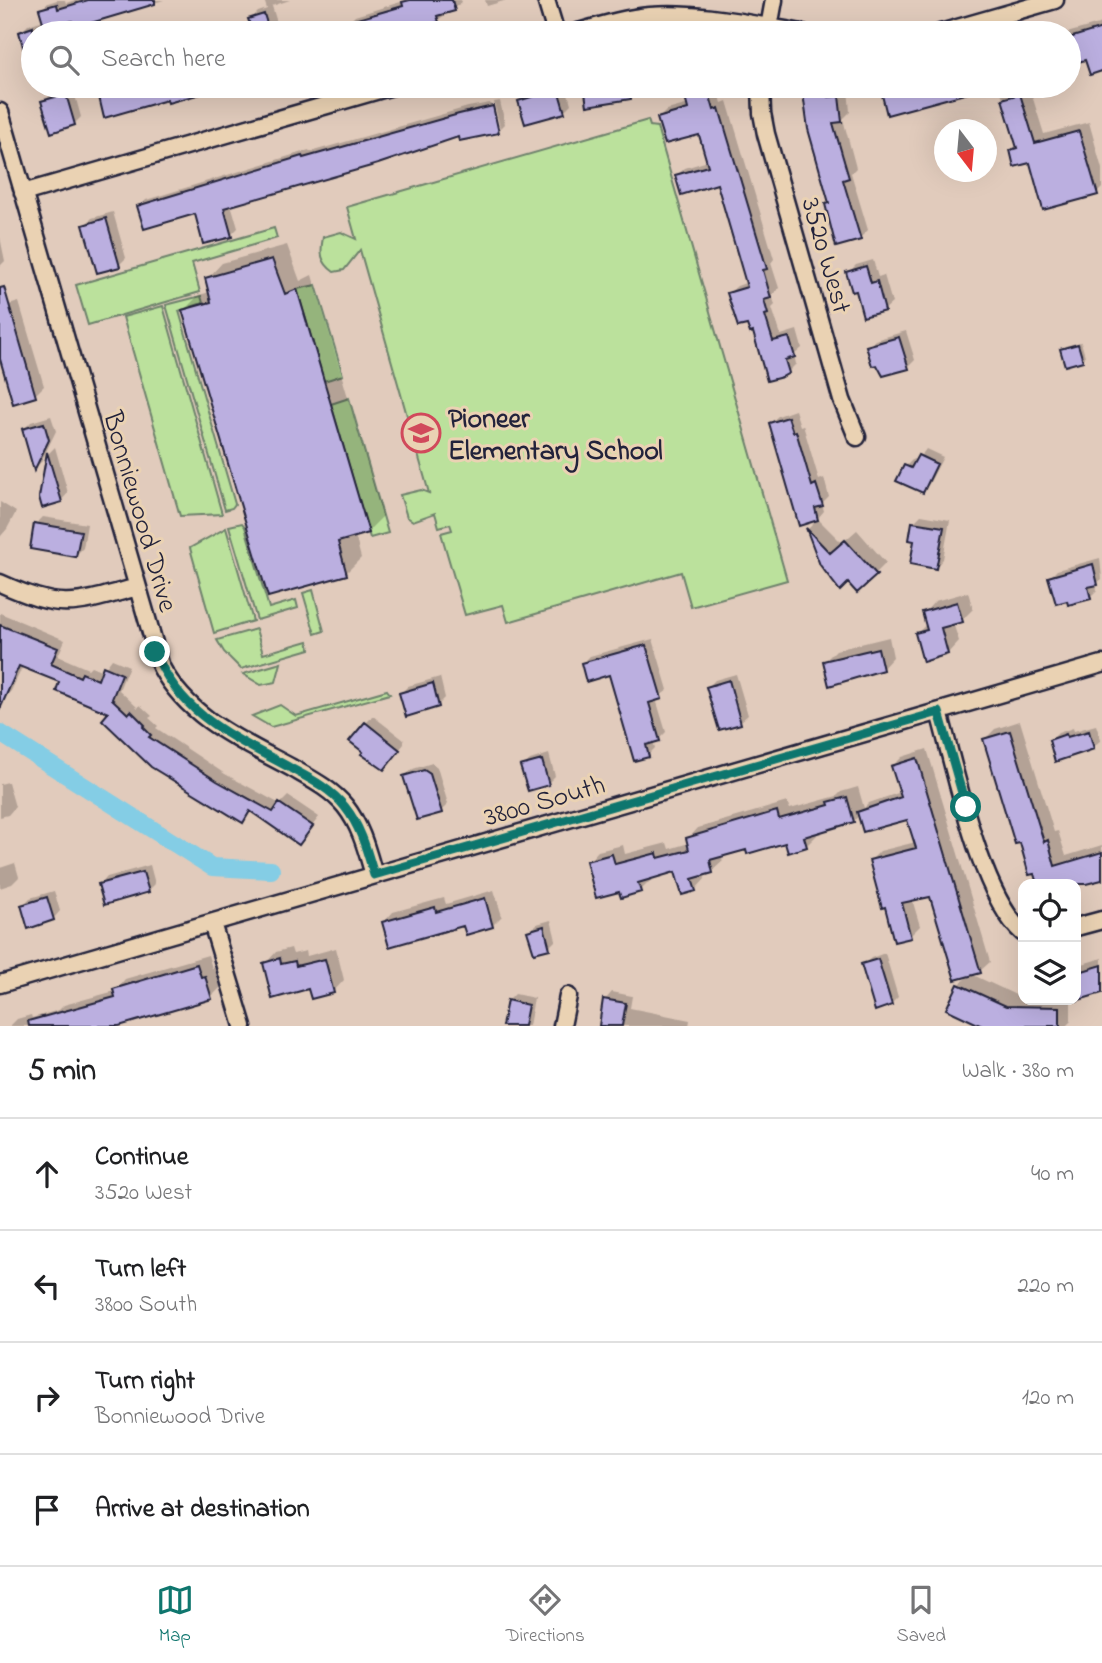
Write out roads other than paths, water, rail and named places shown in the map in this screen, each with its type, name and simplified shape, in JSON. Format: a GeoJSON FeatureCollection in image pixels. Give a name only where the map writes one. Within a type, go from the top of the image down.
{"type":"FeatureCollection","features":[{"type":"Feature","properties":{"kind":"street"},"geometry":{"type":"LineString","coordinates":[[546,0],[552,21]]}},
{"type":"Feature","properties":{"kind":"street"},"geometry":{"type":"LineString","coordinates":[[771,21],[774,0]]}},
{"type":"Feature","properties":{"kind":"street"},"geometry":{"type":"LineString","coordinates":[[982,21],[1055,0]]}},
{"type":"Feature","properties":{"kind":"street"},"geometry":{"type":"LineString","coordinates":[[622,21],[665,15],[718,21]]}},
{"type":"Feature","properties":{"kind":"street"},"geometry":{"type":"LineString","coordinates":[[23,193],[352,98]]}},
{"type":"Feature","properties":{"kind":"street","name":"3520 West"},"geometry":{"type":"LineString","coordinates":[[761,98],[766,134],[842,400],[857,437]]}},
{"type":"Feature","properties":{"kind":"street","name":"Bonniewood Drive"},"geometry":{"type":"LineString","coordinates":[[0,112],[158,660],[181,697],[209,722],[315,781],[339,799],[359,829],[374,875]]}},
{"type":"Feature","properties":{"kind":"street"},"geometry":{"type":"LineString","coordinates":[[0,583],[36,598],[65,603],[93,600],[137,587]]}},
{"type":"Feature","properties":{"kind":"street","name":"3800 South"},"geometry":{"type":"LineString","coordinates":[[0,984],[1102,664]]}},
{"type":"Feature","properties":{"kind":"street"},"geometry":{"type":"LineString","coordinates":[[939,712],[986,875],[1009,918],[1018,928]]}},
{"type":"Feature","properties":{"kind":"street"},"geometry":{"type":"LineString","coordinates":[[1081,926],[1102,920]]}},
{"type":"Feature","properties":{"kind":"street"},"geometry":{"type":"LineString","coordinates":[[212,922],[243,1026]]}},
{"type":"Feature","properties":{"kind":"street"},"geometry":{"type":"LineString","coordinates":[[562,1026],[568,996]]}},
{"type":"Feature","properties":{"kind":"waterway"},"geometry":{"type":"LineString","coordinates":[[0,733],[212,867],[271,870]]}},
{"type":"Feature","properties":{"kind":"place","name":"Pioneer Elementary School"},"geometry":{"type":"Point","coordinates":[421,433]}}]}
